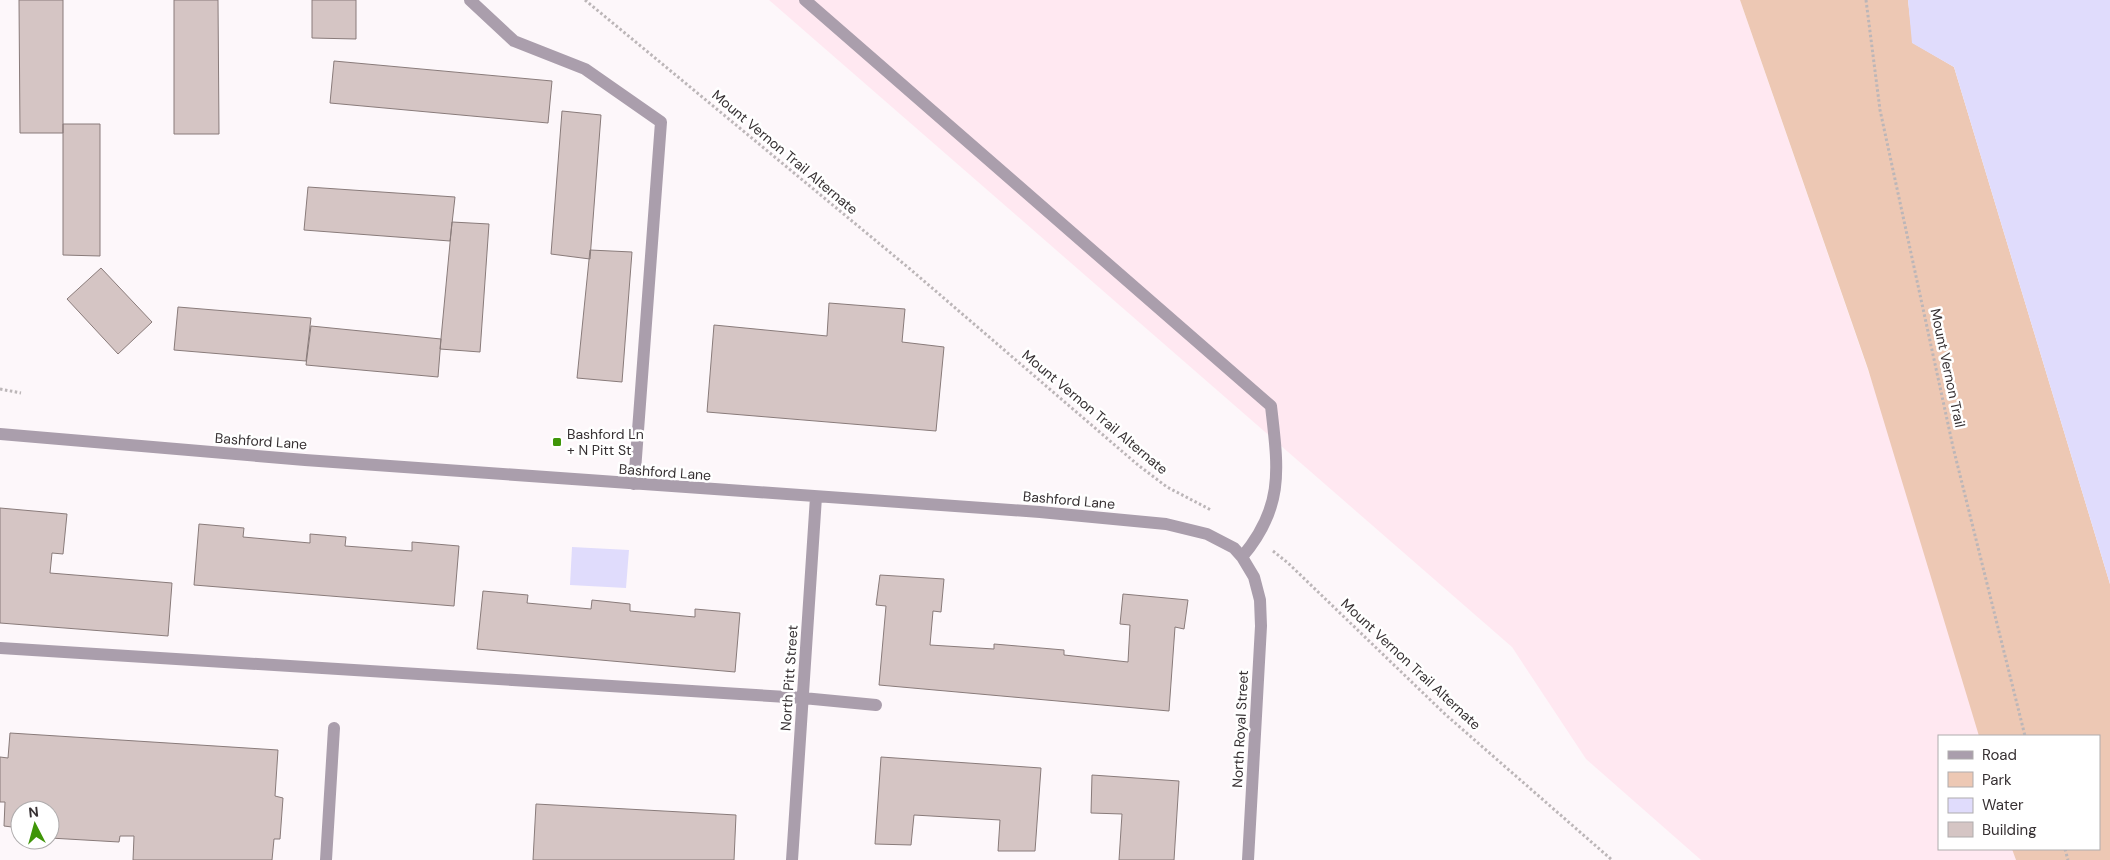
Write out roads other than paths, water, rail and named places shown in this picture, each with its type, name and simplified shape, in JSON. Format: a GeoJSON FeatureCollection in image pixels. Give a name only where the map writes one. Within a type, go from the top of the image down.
{"type":"FeatureCollection","features":[{"type":"Feature","properties":{"kind":"street"},"geometry":{"type":"LineString","coordinates":[[470,0],[514,41],[585,68],[661,122],[634,484]]}},
{"type":"Feature","properties":{"kind":"street"},"geometry":{"type":"LineString","coordinates":[[805,0],[1271,406],[1278,463],[1274,498],[1268,518],[1257,539],[1242,557]]}},
{"type":"Feature","properties":{"kind":"street","name":"Bashford Lane"},"geometry":{"type":"LineString","coordinates":[[0,434],[174,450],[1040,512],[1166,524],[1207,534],[1234,548],[1254,577],[1260,600]]}},
{"type":"Feature","properties":{"kind":"street","name":"North Pitt Street"},"geometry":{"type":"LineString","coordinates":[[792,860],[816,497]]}},
{"type":"Feature","properties":{"kind":"street","name":"North Royal Street"},"geometry":{"type":"LineString","coordinates":[[1248,860],[1261,626],[1260,600]]}},
{"type":"Feature","properties":{"kind":"street"},"geometry":{"type":"LineString","coordinates":[[0,648],[803,698],[876,705]]}},
{"type":"Feature","properties":{"kind":"street"},"geometry":{"type":"LineString","coordinates":[[326,860],[334,728]]}},
{"type":"Feature","properties":{"kind":"water"},"geometry":{"type":"Polygon","coordinates":[[[1908,0],[2110,0],[2110,584],[1954,67],[1912,43],[1908,0]]]}},
{"type":"Feature","properties":{"kind":"water"},"geometry":{"type":"Polygon","coordinates":[[[572,547],[629,550],[626,588],[570,585],[572,547]]]}},
{"type":"Feature","properties":{"kind":"place","name":"Bashford Ln + N Pitt St"},"geometry":{"type":"Point","coordinates":[557,442]}}]}
